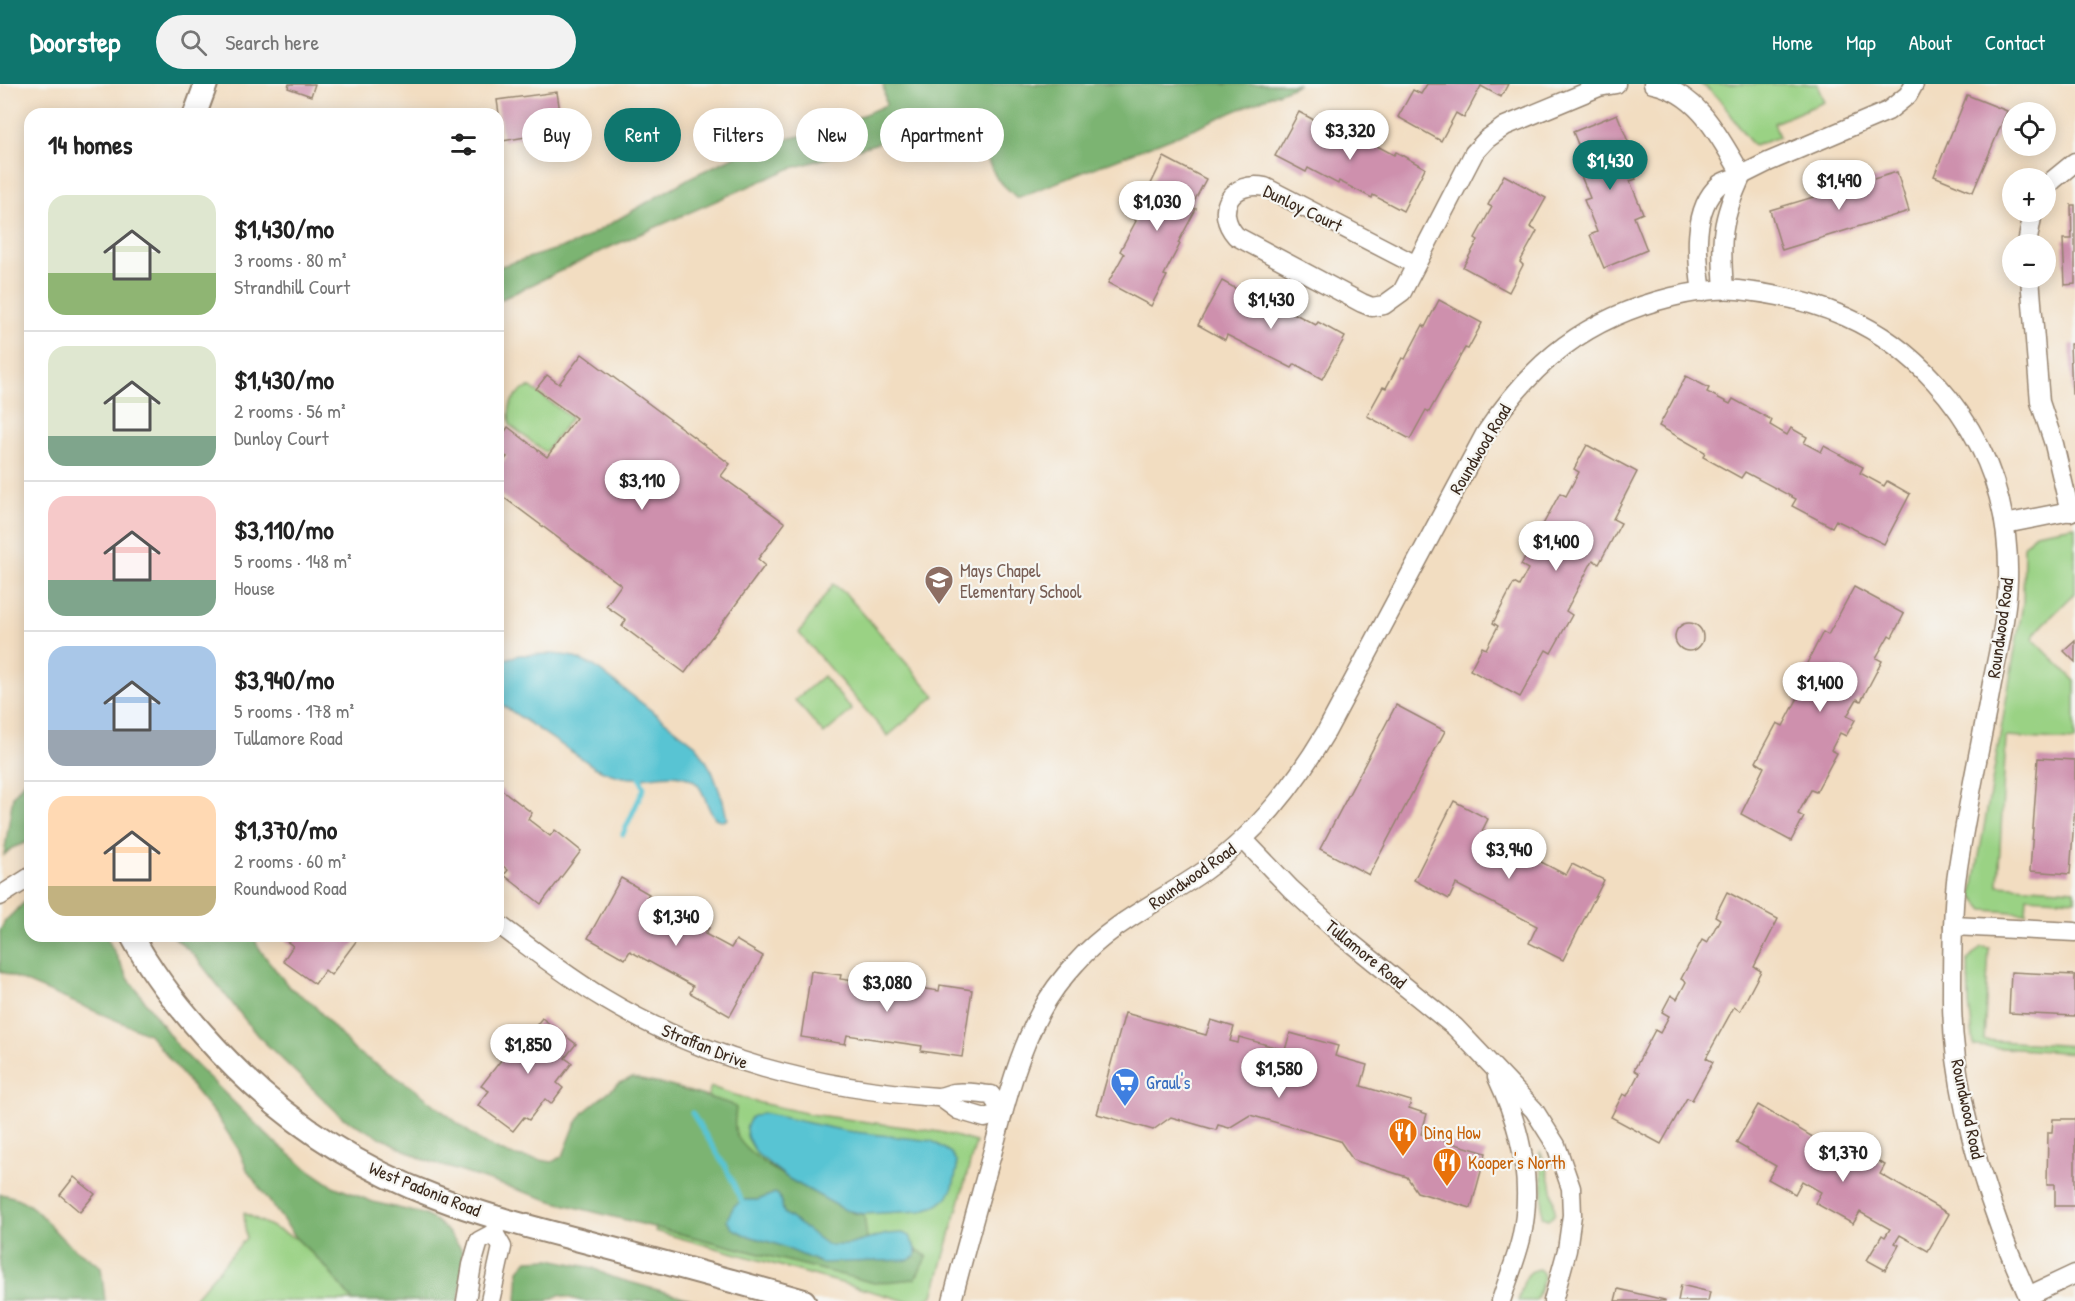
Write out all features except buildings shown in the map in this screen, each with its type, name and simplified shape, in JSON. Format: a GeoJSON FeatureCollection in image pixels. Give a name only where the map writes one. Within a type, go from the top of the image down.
{"type":"FeatureCollection","features":[{"type":"Feature","properties":{"kind":"main road"},"geometry":{"type":"LineString","coordinates":[[197,108],[206,84]]}},
{"type":"Feature","properties":{"kind":"main road","name":"West Padonia Road"},"geometry":{"type":"LineString","coordinates":[[136,942],[160,983],[223,1057],[260,1093],[296,1122],[361,1163],[496,1226],[804,1301]]}},
{"type":"Feature","properties":{"kind":"street","name":"Dunloy Court"},"geometry":{"type":"LineString","coordinates":[[1416,265],[1265,187],[1248,186],[1230,198],[1226,206],[1225,217],[1228,227],[1236,236],[1372,307],[1384,305],[1394,300],[1402,292],[1416,265],[1474,153],[1487,139],[1505,126],[1599,87],[1616,84]]}},
{"type":"Feature","properties":{"kind":"street"},"geometry":{"type":"LineString","coordinates":[[1653,84],[1678,93],[1695,105],[1708,119],[1742,176]]}},
{"type":"Feature","properties":{"kind":"street"},"geometry":{"type":"LineString","coordinates":[[1702,292],[1698,243],[1704,208],[1721,183],[1742,176],[1768,162],[1888,111],[1908,95],[1914,84]]}},
{"type":"Feature","properties":{"kind":"street"},"geometry":{"type":"LineString","coordinates":[[2056,178],[2075,162]]}},
{"type":"Feature","properties":{"kind":"street"},"geometry":{"type":"LineString","coordinates":[[1724,288],[1722,242],[1724,222],[1742,176]]}},
{"type":"Feature","properties":{"kind":"street","name":"Roundwood Road"},"geometry":{"type":"LineString","coordinates":[[952,1301],[1003,1112],[1027,1043],[1041,1010],[1076,963],[1101,939],[1206,870],[1244,840],[1281,799],[1307,764],[1485,434],[1523,382],[1552,355],[1611,317],[1646,304],[1724,288],[1806,302],[1848,316],[1889,340],[1923,368],[1947,395],[1985,455],[1997,487],[2005,524],[2008,581],[2005,611],[1956,881],[1951,998],[1957,1060],[1968,1125],[2000,1227],[2029,1299]]}},
{"type":"Feature","properties":{"kind":"street"},"geometry":{"type":"LineString","coordinates":[[2005,524],[2072,511],[2040,402],[2031,288]]}},
{"type":"Feature","properties":{"kind":"street","name":"Tullamore Road"},"geometry":{"type":"LineString","coordinates":[[1244,840],[1291,889],[1340,934],[1455,1027],[1534,1110],[1561,1155],[1571,1188],[1572,1215],[1567,1250],[1553,1301]]}},
{"type":"Feature","properties":{"kind":"street"},"geometry":{"type":"LineString","coordinates":[[0,896],[24,881]]}},
{"type":"Feature","properties":{"kind":"street"},"geometry":{"type":"LineString","coordinates":[[1953,926],[2075,932]]}},
{"type":"Feature","properties":{"kind":"street","name":"Straffan Drive"},"geometry":{"type":"LineString","coordinates":[[504,928],[603,998],[650,1024],[733,1060],[815,1081],[940,1097],[958,1110],[985,1118],[1003,1112]]}},
{"type":"Feature","properties":{"kind":"street","name":"Tullamore Road"},"geometry":{"type":"LineString","coordinates":[[1491,1065],[1516,1126],[1523,1154],[1527,1188],[1521,1239],[1501,1301]]}},
{"type":"Feature","properties":{"kind":"street"},"geometry":{"type":"LineString","coordinates":[[466,1301],[479,1241],[496,1226],[502,1247],[489,1301]]}},
{"type":"Feature","properties":{"kind":"street"},"geometry":{"type":"LineString","coordinates":[[2029,1299],[2075,1275]]}},
{"type":"Feature","properties":{"kind":"green space"},"geometry":{"type":"Polygon","coordinates":[[[883,84],[1299,84],[1171,138],[1017,198],[997,179],[988,162],[1004,162],[1004,108],[880,108],[880,142],[868,146],[868,113],[886,105],[883,84]]]}},
{"type":"Feature","properties":{"kind":"green space"},"geometry":{"type":"Polygon","coordinates":[[[1700,84],[1817,84],[1824,102],[1774,123],[1779,137],[1754,146],[1724,104],[1700,84]]]}},
{"type":"Feature","properties":{"kind":"green space"},"geometry":{"type":"Polygon","coordinates":[[[796,137],[796,162],[813,162],[789,169],[608,248],[504,298],[504,265],[577,243],[691,177],[723,162],[784,162],[784,140],[796,137]]]}},
{"type":"Feature","properties":{"kind":"green space"},"geometry":{"type":"Polygon","coordinates":[[[531,387],[571,418],[545,452],[510,425],[509,412],[512,401],[519,393],[531,387]]]}},
{"type":"Feature","properties":{"kind":"green space"},"geometry":{"type":"Polygon","coordinates":[[[2075,526],[2075,593],[2035,633],[2033,639],[2075,681],[2075,741],[2006,737],[1998,885],[2075,890],[2075,900],[2027,897],[2026,913],[1984,910],[1972,896],[2023,604],[2024,546],[2035,533],[2075,526]]]}},
{"type":"Feature","properties":{"kind":"green space"},"geometry":{"type":"Polygon","coordinates":[[[833,584],[846,594],[935,696],[888,736],[799,633],[833,584]]]}},
{"type":"Feature","properties":{"kind":"green space"},"geometry":{"type":"Polygon","coordinates":[[[823,676],[852,710],[824,734],[795,700],[823,676]]]}},
{"type":"Feature","properties":{"kind":"green space"},"geometry":{"type":"Polygon","coordinates":[[[24,782],[24,843],[12,848],[4,855],[13,796],[24,782]]]}},
{"type":"Feature","properties":{"kind":"green space"},"geometry":{"type":"Polygon","coordinates":[[[24,903],[24,942],[109,942],[128,978],[179,1048],[270,1138],[305,1167],[333,1186],[373,1202],[423,1214],[436,1221],[447,1231],[461,1248],[464,1261],[459,1301],[353,1301],[323,1264],[297,1239],[248,1172],[239,1150],[218,1118],[149,1034],[0,971],[0,931],[5,921],[24,903]]]}},
{"type":"Feature","properties":{"kind":"green space"},"geometry":{"type":"Polygon","coordinates":[[[180,942],[256,942],[289,987],[311,1002],[355,1051],[412,1087],[483,1143],[510,1155],[552,1162],[563,1156],[575,1125],[584,1112],[619,1083],[632,1078],[670,1086],[731,1104],[736,1108],[736,1133],[745,1147],[790,1179],[854,1213],[864,1214],[867,1240],[848,1245],[828,1246],[784,1213],[779,1196],[775,1193],[758,1200],[743,1200],[745,1235],[776,1244],[871,1260],[909,1260],[917,1253],[916,1249],[927,1256],[915,1279],[874,1283],[555,1202],[422,1159],[343,1118],[257,1035],[194,955],[180,942]]]}},
{"type":"Feature","properties":{"kind":"green space"},"geometry":{"type":"Polygon","coordinates":[[[1981,947],[1989,948],[1984,1040],[2075,1046],[2075,1053],[1974,1046],[1969,1004],[1968,960],[1981,947]]]}},
{"type":"Feature","properties":{"kind":"green space"},"geometry":{"type":"Polygon","coordinates":[[[711,1087],[756,1102],[810,1114],[940,1132],[976,1142],[933,1296],[924,1301],[906,1301],[655,1231],[711,1087]]]}},
{"type":"Feature","properties":{"kind":"green space"},"geometry":{"type":"Polygon","coordinates":[[[1540,1151],[1550,1181],[1555,1213],[1547,1219],[1542,1217],[1540,1151]]]}},
{"type":"Feature","properties":{"kind":"green space"},"geometry":{"type":"Polygon","coordinates":[[[0,1194],[12,1196],[30,1205],[66,1242],[101,1267],[105,1301],[0,1301],[0,1194]]]}},
{"type":"Feature","properties":{"kind":"green space"},"geometry":{"type":"Polygon","coordinates":[[[244,1213],[297,1239],[323,1264],[353,1301],[192,1301],[246,1238],[244,1213]]]}},
{"type":"Feature","properties":{"kind":"green space"},"geometry":{"type":"Polygon","coordinates":[[[550,1259],[593,1268],[611,1277],[698,1301],[582,1301],[559,1295],[547,1301],[517,1301],[519,1270],[528,1260],[550,1259]]]}},
{"type":"Feature","properties":{"kind":"green space"},"geometry":{"type":"Polygon","coordinates":[[[1539,1269],[1544,1278],[1536,1301],[1518,1301],[1527,1276],[1539,1269]]]}},
{"type":"Feature","properties":{"kind":"water"},"geometry":{"type":"Polygon","coordinates":[[[519,655],[570,656],[594,666],[697,746],[712,771],[727,819],[723,821],[715,818],[700,788],[690,779],[675,775],[628,778],[601,770],[504,706],[504,659],[519,655]]]}},
{"type":"Feature","properties":{"kind":"water"},"geometry":{"type":"Polygon","coordinates":[[[762,1113],[846,1131],[932,1141],[951,1153],[956,1161],[953,1187],[947,1198],[938,1205],[921,1211],[864,1214],[845,1210],[789,1179],[757,1154],[747,1137],[746,1128],[751,1117],[762,1113]]]}},
{"type":"Feature","properties":{"kind":"water"},"geometry":{"type":"Polygon","coordinates":[[[775,1193],[779,1196],[784,1213],[828,1245],[848,1245],[887,1234],[903,1233],[909,1236],[916,1249],[916,1256],[909,1260],[821,1263],[776,1244],[745,1235],[732,1228],[727,1221],[734,1206],[743,1200],[758,1200],[775,1193]]]}},
{"type":"Feature","properties":{"kind":"waterway"},"geometry":{"type":"LineString","coordinates":[[623,834],[644,788],[638,772]]}},
{"type":"Feature","properties":{"kind":"waterway"},"geometry":{"type":"LineString","coordinates":[[692,1113],[726,1168],[744,1206]]}},
{"type":"Feature","properties":{"kind":"place","name":"Mays Chapel Elementary School"},"geometry":{"type":"Point","coordinates":[939,606]}},
{"type":"Feature","properties":{"kind":"place","name":"Graul's"},"geometry":{"type":"Point","coordinates":[1125,1108]}},
{"type":"Feature","properties":{"kind":"place","name":"Ding How"},"geometry":{"type":"Point","coordinates":[1403,1158]}},
{"type":"Feature","properties":{"kind":"place","name":"Kooper's North"},"geometry":{"type":"Point","coordinates":[1447,1188]}}]}
